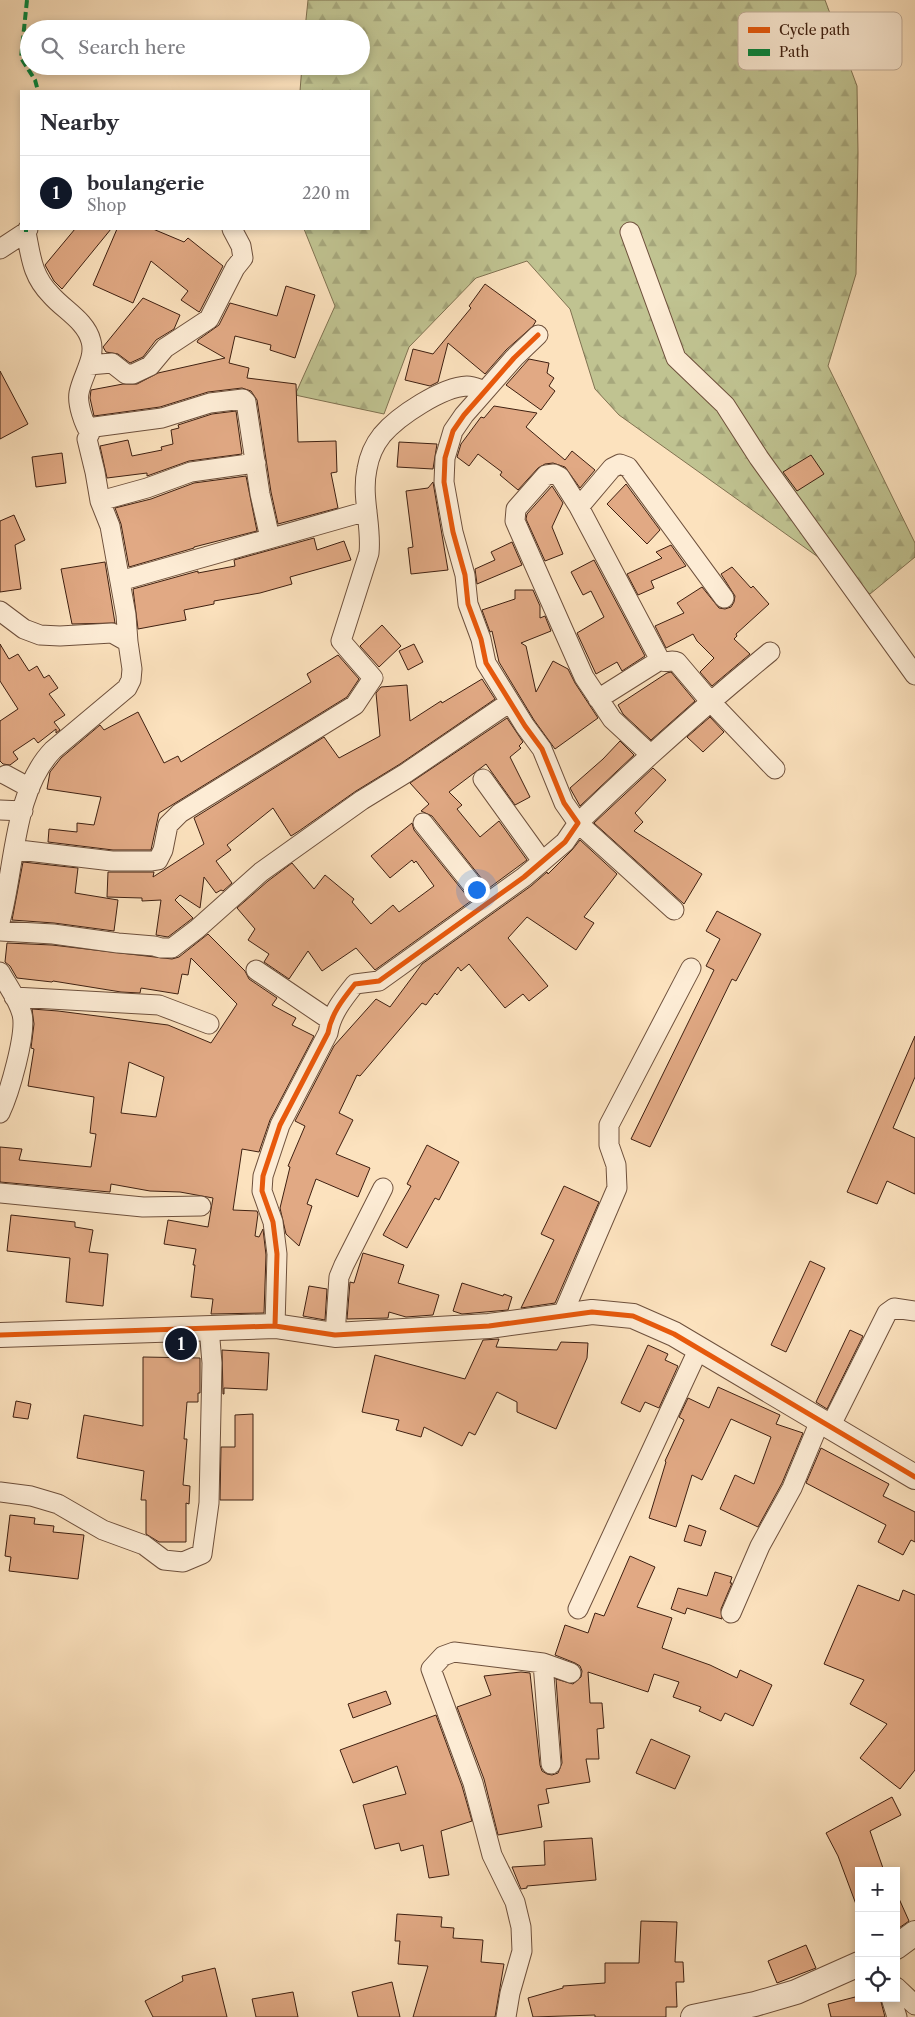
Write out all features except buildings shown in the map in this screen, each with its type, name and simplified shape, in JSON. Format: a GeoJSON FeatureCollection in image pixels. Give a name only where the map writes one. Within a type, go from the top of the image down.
{"type":"FeatureCollection","features":[{"type":"Feature","properties":{"kind":"street"},"geometry":{"type":"LineString","coordinates":[[0,249],[27,230],[34,271],[50,294],[87,330],[92,346],[89,365],[78,395],[90,433],[87,439],[96,472],[100,500],[110,526],[126,615],[132,669],[129,685],[46,758],[30,788],[8,863],[0,922]]}},
{"type":"Feature","properties":{"kind":"street"},"geometry":{"type":"LineString","coordinates":[[89,365],[112,363],[126,374],[133,374],[150,366],[165,348],[209,319],[235,268],[242,260],[241,246],[233,230]]}},
{"type":"Feature","properties":{"kind":"street"},"geometry":{"type":"LineString","coordinates":[[630,232],[676,358],[725,405],[758,458],[915,675]]}},
{"type":"Feature","properties":{"kind":"street"},"geometry":{"type":"LineString","coordinates":[[538,336],[514,358],[464,414],[451,435],[445,458],[444,482],[453,532],[465,575],[472,617],[481,639],[486,663],[525,726],[542,749],[564,803],[578,823],[674,910]]}},
{"type":"Feature","properties":{"kind":"street"},"geometry":{"type":"LineString","coordinates":[[8,863],[18,850],[112,860],[158,860],[163,850],[168,825],[180,813],[355,705],[373,678],[341,641],[369,553],[370,541],[365,487],[370,457],[382,435],[428,399],[461,387],[475,387],[485,391]]}},
{"type":"Feature","properties":{"kind":"street"},"geometry":{"type":"LineString","coordinates":[[87,428],[162,418],[210,403],[242,399],[246,402],[260,494],[270,538]]}},
{"type":"Feature","properties":{"kind":"street"},"geometry":{"type":"LineString","coordinates":[[100,500],[191,472],[256,463]]}},
{"type":"Feature","properties":{"kind":"street"},"geometry":{"type":"LineString","coordinates":[[579,507],[612,468],[620,464],[628,467],[724,598]]}},
{"type":"Feature","properties":{"kind":"street"},"geometry":{"type":"LineString","coordinates":[[650,754],[612,719],[584,677],[514,517],[516,509],[546,475],[550,474],[560,477],[579,507],[660,660],[677,662],[710,701],[775,769]]}},
{"type":"Feature","properties":{"kind":"street"},"geometry":{"type":"LineString","coordinates":[[120,581],[367,511]]}},
{"type":"Feature","properties":{"kind":"street"},"geometry":{"type":"LineString","coordinates":[[0,611],[24,629],[40,635],[60,636],[112,633],[128,642]]}},
{"type":"Feature","properties":{"kind":"street"},"geometry":{"type":"LineString","coordinates":[[275,1326],[277,1244],[273,1222],[262,1191],[263,1176],[280,1125],[328,1033],[330,1020],[355,984],[379,982],[524,877],[565,842],[578,823],[650,754],[671,738],[710,701],[770,652]]}},
{"type":"Feature","properties":{"kind":"street"},"geometry":{"type":"LineString","coordinates":[[598,699],[660,660]]}},
{"type":"Feature","properties":{"kind":"street"},"geometry":{"type":"LineString","coordinates":[[0,931],[54,934],[172,948],[261,872],[362,800],[406,773],[510,702]]}},
{"type":"Feature","properties":{"kind":"street"},"geometry":{"type":"LineString","coordinates":[[2,773],[30,788]]}},
{"type":"Feature","properties":{"kind":"street"},"geometry":{"type":"LineString","coordinates":[[483,779],[542,861]]}},
{"type":"Feature","properties":{"kind":"street"},"geometry":{"type":"LineString","coordinates":[[0,810],[23,811]]}},
{"type":"Feature","properties":{"kind":"street"},"geometry":{"type":"LineString","coordinates":[[422,822],[487,903]]}},
{"type":"Feature","properties":{"kind":"street"},"geometry":{"type":"LineString","coordinates":[[562,1316],[617,1188],[616,1164],[610,1144],[609,1125],[691,968]]}},
{"type":"Feature","properties":{"kind":"street"},"geometry":{"type":"LineString","coordinates":[[256,970],[330,1020]]}},
{"type":"Feature","properties":{"kind":"street"},"geometry":{"type":"LineString","coordinates":[[6,984],[159,1005],[209,1024]]}},
{"type":"Feature","properties":{"kind":"street"},"geometry":{"type":"LineString","coordinates":[[0,1113],[21,1042],[22,1016],[6,984]]}},
{"type":"Feature","properties":{"kind":"street"},"geometry":{"type":"LineString","coordinates":[[335,1335],[339,1277],[383,1188]]}},
{"type":"Feature","properties":{"kind":"street"},"geometry":{"type":"LineString","coordinates":[[0,1193],[143,1207],[201,1206]]}},
{"type":"Feature","properties":{"kind":"street"},"geometry":{"type":"LineString","coordinates":[[731,1613],[760,1546],[887,1313],[894,1308],[915,1311]]}},
{"type":"Feature","properties":{"kind":"street"},"geometry":{"type":"LineString","coordinates":[[0,1335],[275,1326],[335,1335],[489,1326],[592,1312],[633,1316],[674,1334],[699,1348],[915,1477]]}},
{"type":"Feature","properties":{"kind":"street"},"geometry":{"type":"LineString","coordinates":[[0,1492],[31,1496],[58,1504],[103,1530],[144,1545],[164,1560],[183,1562],[202,1554],[210,1502],[212,1363],[209,1328]]}},
{"type":"Feature","properties":{"kind":"street"},"geometry":{"type":"LineString","coordinates":[[578,1609],[699,1348]]}},
{"type":"Feature","properties":{"kind":"street"},"geometry":{"type":"LineString","coordinates":[[506,2017],[510,1993],[522,1951],[521,1928],[515,1902],[492,1855],[473,1783],[431,1669],[443,1656],[454,1652],[543,1663],[571,1673]]}},
{"type":"Feature","properties":{"kind":"street"},"geometry":{"type":"LineString","coordinates":[[543,1663],[551,1764]]}},
{"type":"Feature","properties":{"kind":"street"},"geometry":{"type":"LineString","coordinates":[[900,1945],[915,1933]]}},
{"type":"Feature","properties":{"kind":"street"},"geometry":{"type":"LineString","coordinates":[[693,2017],[757,2011],[855,1966]]}},
{"type":"Feature","properties":{"kind":"street"},"geometry":{"type":"LineString","coordinates":[[900,1991],[915,2005]]}},
{"type":"Feature","properties":{"kind":"street"},"geometry":{"type":"LineString","coordinates":[[892,2002],[897,2017]]}},
{"type":"Feature","properties":{"kind":"green space"},"geometry":{"type":"Polygon","coordinates":[[[308,0],[825,0],[829,12],[738,12],[738,70],[851,70],[857,86],[856,274],[828,366],[915,543],[915,557],[870,594],[619,415],[595,389],[570,309],[527,261],[476,278],[409,347],[384,414],[295,395],[335,306],[304,230],[370,230],[370,90],[300,90],[301,75],[370,75],[370,20],[306,20],[308,0]]]}},
{"type":"Feature","properties":{"kind":"marked path"},"geometry":{"type":"LineString","coordinates":[[25,20],[27,0]]}},
{"type":"Feature","properties":{"kind":"marked path"},"geometry":{"type":"LineString","coordinates":[[32,75],[38,90]]}},
{"type":"Feature","properties":{"kind":"cycle path"},"geometry":{"type":"LineString","coordinates":[[275,1326],[277,1254],[273,1222],[262,1191],[263,1176],[280,1125],[328,1033],[338,1007],[355,984],[379,981],[524,877],[565,842],[578,823],[564,803],[542,749],[525,726],[486,663],[481,639],[468,604],[465,575],[453,532],[444,482],[445,458],[453,431],[464,415],[514,358],[538,335]]}},
{"type":"Feature","properties":{"kind":"cycle path"},"geometry":{"type":"LineString","coordinates":[[0,1335],[275,1326],[335,1335],[489,1326],[592,1312],[633,1316],[674,1334],[915,1477]]}},
{"type":"Feature","properties":{"kind":"place","name":"boulangerie"},"geometry":{"type":"Point","coordinates":[181,1344]}}]}
